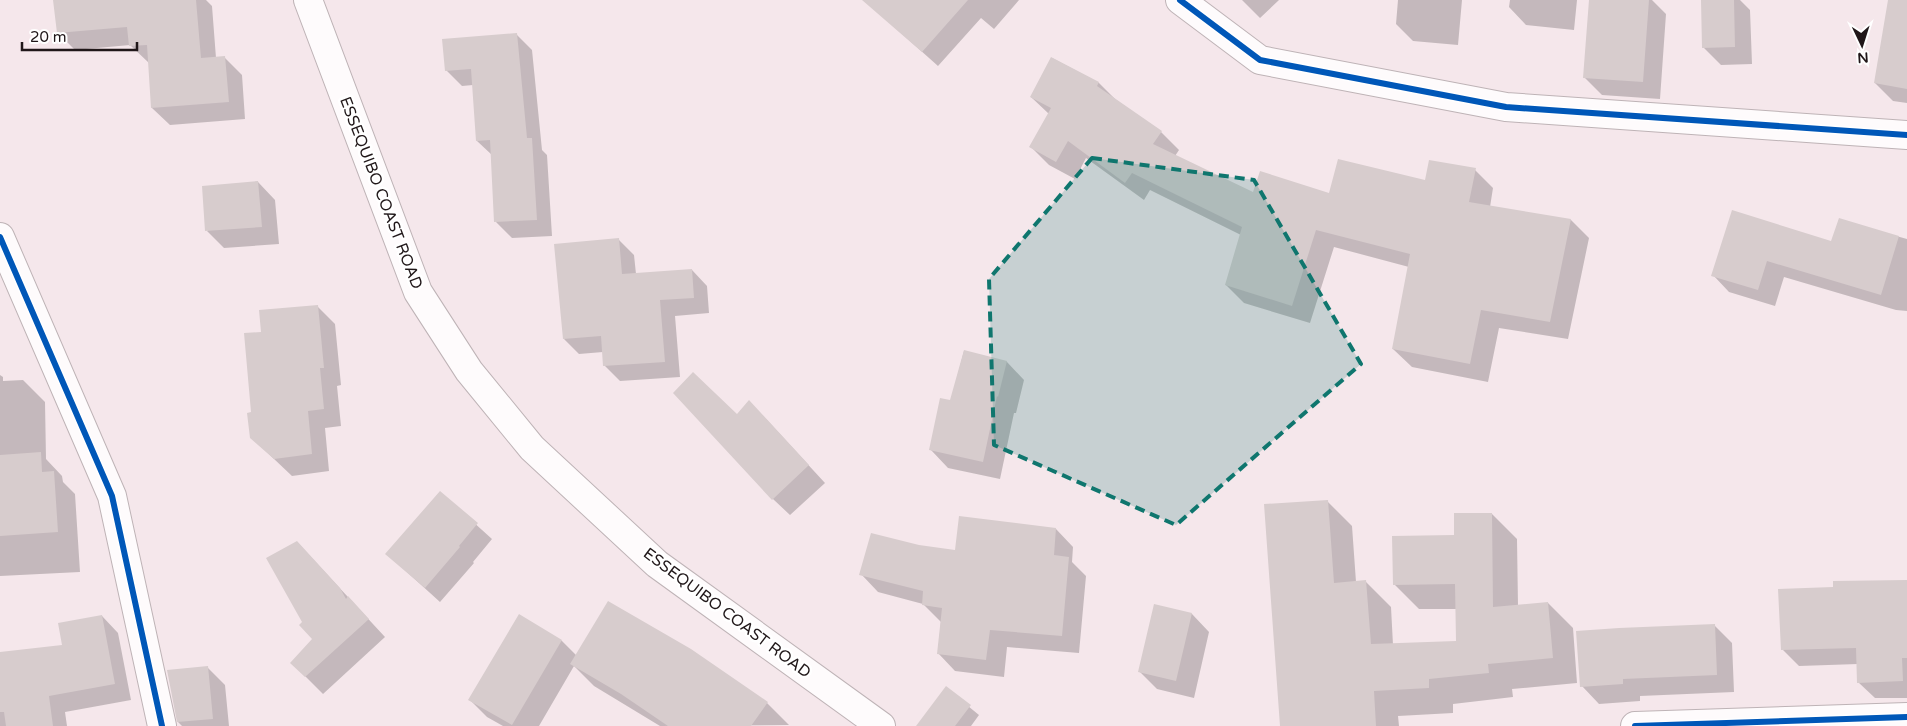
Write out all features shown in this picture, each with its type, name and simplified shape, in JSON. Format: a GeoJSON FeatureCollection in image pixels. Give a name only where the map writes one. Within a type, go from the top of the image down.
{"type":"FeatureCollection","features":[{"type":"Feature","properties":{"kind":"street","name":"ESSEQUIBO COAST ROAD"},"geometry":{"type":"LineString","coordinates":[[308,0],[418,292],[469,371],[532,448],[656,564],[881,726]]}},
{"type":"Feature","properties":{"kind":"street"},"geometry":{"type":"LineString","coordinates":[[1180,0],[1260,60],[1496,106],[1907,135]]}},
{"type":"Feature","properties":{"kind":"street"},"geometry":{"type":"LineString","coordinates":[[0,237],[112,496],[162,726]]}},
{"type":"Feature","properties":{"kind":"street"},"geometry":{"type":"LineString","coordinates":[[1635,726],[1907,717]]}},
{"type":"Feature","properties":{"kind":"highlighted area"},"geometry":{"type":"Polygon","coordinates":[[[1092,158],[1254,180],[1361,364],[1176,525],[994,445],[989,279],[1092,158]]]}},
{"type":"Feature","properties":{"kind":"building"},"geometry":{"type":"Polygon","coordinates":[[[53,0],[196,0],[201,58],[225,56],[229,102],[151,108],[147,45],[129,46],[127,27],[57,33],[53,0]]]}},
{"type":"Feature","properties":{"kind":"building"},"geometry":{"type":"Polygon","coordinates":[[[862,0],[968,0],[922,52],[862,0]]]}},
{"type":"Feature","properties":{"kind":"building"},"geometry":{"type":"Polygon","coordinates":[[[1589,0],[1649,0],[1643,82],[1583,78],[1589,0]]]}},
{"type":"Feature","properties":{"kind":"building"},"geometry":{"type":"Polygon","coordinates":[[[1701,0],[1734,0],[1735,47],[1702,48],[1701,0]]]}},
{"type":"Feature","properties":{"kind":"building"},"geometry":{"type":"Polygon","coordinates":[[[1888,0],[1907,0],[1907,89],[1874,83],[1888,0]]]}},
{"type":"Feature","properties":{"kind":"building"},"geometry":{"type":"Polygon","coordinates":[[[517,33],[527,138],[532,138],[537,220],[494,222],[490,140],[476,141],[471,69],[445,71],[442,39],[517,33]]]}},
{"type":"Feature","properties":{"kind":"building"},"geometry":{"type":"Polygon","coordinates":[[[1051,57],[1099,82],[1097,86],[1162,131],[1153,144],[1253,192],[1260,171],[1329,193],[1338,159],[1425,180],[1429,160],[1476,168],[1469,202],[1571,219],[1550,322],[1481,310],[1470,364],[1392,349],[1410,254],[1316,230],[1292,306],[1225,285],[1242,227],[1132,173],[1125,183],[1068,141],[1056,162],[1029,147],[1051,108],[1030,97],[1051,57]]]}},
{"type":"Feature","properties":{"kind":"building"},"geometry":{"type":"Polygon","coordinates":[[[258,181],[262,227],[205,231],[202,186],[258,181]]]}},
{"type":"Feature","properties":{"kind":"building"},"geometry":{"type":"Polygon","coordinates":[[[1732,210],[1831,241],[1839,218],[1899,236],[1881,295],[1767,261],[1758,290],[1711,276],[1732,210]]]}},
{"type":"Feature","properties":{"kind":"building"},"geometry":{"type":"Polygon","coordinates":[[[619,238],[622,274],[692,269],[694,298],[660,300],[665,362],[603,366],[601,336],[563,339],[554,244],[619,238]]]}},
{"type":"Feature","properties":{"kind":"building"},"geometry":{"type":"Polygon","coordinates":[[[318,305],[324,368],[320,368],[324,409],[308,411],[312,454],[274,459],[250,438],[247,413],[251,412],[244,333],[261,332],[259,310],[318,305]]]}},
{"type":"Feature","properties":{"kind":"building"},"geometry":{"type":"Polygon","coordinates":[[[964,350],[1007,361],[997,396],[983,462],[929,450],[940,398],[950,400],[964,350]]]}},
{"type":"Feature","properties":{"kind":"building"},"geometry":{"type":"Polygon","coordinates":[[[693,372],[737,414],[749,400],[809,465],[772,500],[673,393],[693,372]]]}},
{"type":"Feature","properties":{"kind":"building"},"geometry":{"type":"Polygon","coordinates":[[[41,452],[42,472],[54,471],[58,532],[0,536],[0,455],[41,452]]]}},
{"type":"Feature","properties":{"kind":"building"},"geometry":{"type":"Polygon","coordinates":[[[440,491],[478,523],[425,588],[385,554],[440,491]]]}},
{"type":"Feature","properties":{"kind":"building"},"geometry":{"type":"Polygon","coordinates":[[[1328,500],[1334,583],[1366,580],[1371,644],[1456,641],[1455,584],[1393,585],[1392,536],[1454,535],[1454,513],[1492,513],[1493,607],[1548,602],[1553,658],[1488,664],[1489,673],[1429,679],[1429,688],[1374,691],[1376,726],[1280,726],[1264,504],[1328,500]]]}},
{"type":"Feature","properties":{"kind":"building"},"geometry":{"type":"Polygon","coordinates":[[[959,516],[1056,528],[1054,555],[1069,557],[1062,636],[990,630],[986,660],[937,654],[942,608],[922,605],[923,591],[859,575],[871,533],[919,545],[955,550],[959,516]]]}},
{"type":"Feature","properties":{"kind":"building"},"geometry":{"type":"Polygon","coordinates":[[[297,541],[340,588],[346,599],[348,596],[369,619],[305,677],[290,663],[312,639],[299,625],[302,622],[266,558],[297,541]]]}},
{"type":"Feature","properties":{"kind":"building"},"geometry":{"type":"Polygon","coordinates":[[[1907,580],[1907,658],[1902,658],[1903,681],[1857,683],[1856,648],[1781,650],[1778,589],[1833,587],[1833,581],[1907,580]]]}},
{"type":"Feature","properties":{"kind":"building"},"geometry":{"type":"Polygon","coordinates":[[[608,601],[691,649],[768,702],[751,726],[668,726],[621,694],[570,664],[608,601]]]}},
{"type":"Feature","properties":{"kind":"building"},"geometry":{"type":"Polygon","coordinates":[[[1154,604],[1192,613],[1176,681],[1138,672],[1154,604]]]}},
{"type":"Feature","properties":{"kind":"building"},"geometry":{"type":"Polygon","coordinates":[[[519,614],[562,640],[512,725],[468,700],[519,614]]]}},
{"type":"Feature","properties":{"kind":"building"},"geometry":{"type":"Polygon","coordinates":[[[102,615],[115,684],[49,696],[53,726],[6,726],[4,712],[0,712],[0,652],[62,645],[58,623],[102,615]]]}},
{"type":"Feature","properties":{"kind":"building"},"geometry":{"type":"Polygon","coordinates":[[[1715,624],[1717,675],[1623,679],[1623,684],[1580,687],[1576,631],[1715,624]]]}},
{"type":"Feature","properties":{"kind":"building"},"geometry":{"type":"Polygon","coordinates":[[[208,666],[213,719],[177,722],[167,670],[208,666]]]}},
{"type":"Feature","properties":{"kind":"building"},"geometry":{"type":"Polygon","coordinates":[[[946,686],[971,705],[955,726],[916,726],[946,686]]]}},
{"type":"Feature","properties":{"kind":"cycle path"},"geometry":{"type":"LineString","coordinates":[[1180,0],[1260,60],[1506,107],[1907,135]]}},
{"type":"Feature","properties":{"kind":"cycle path"},"geometry":{"type":"LineString","coordinates":[[0,237],[112,496],[162,726]]}},
{"type":"Feature","properties":{"kind":"cycle path"},"geometry":{"type":"LineString","coordinates":[[1635,726],[1907,717]]}}]}
